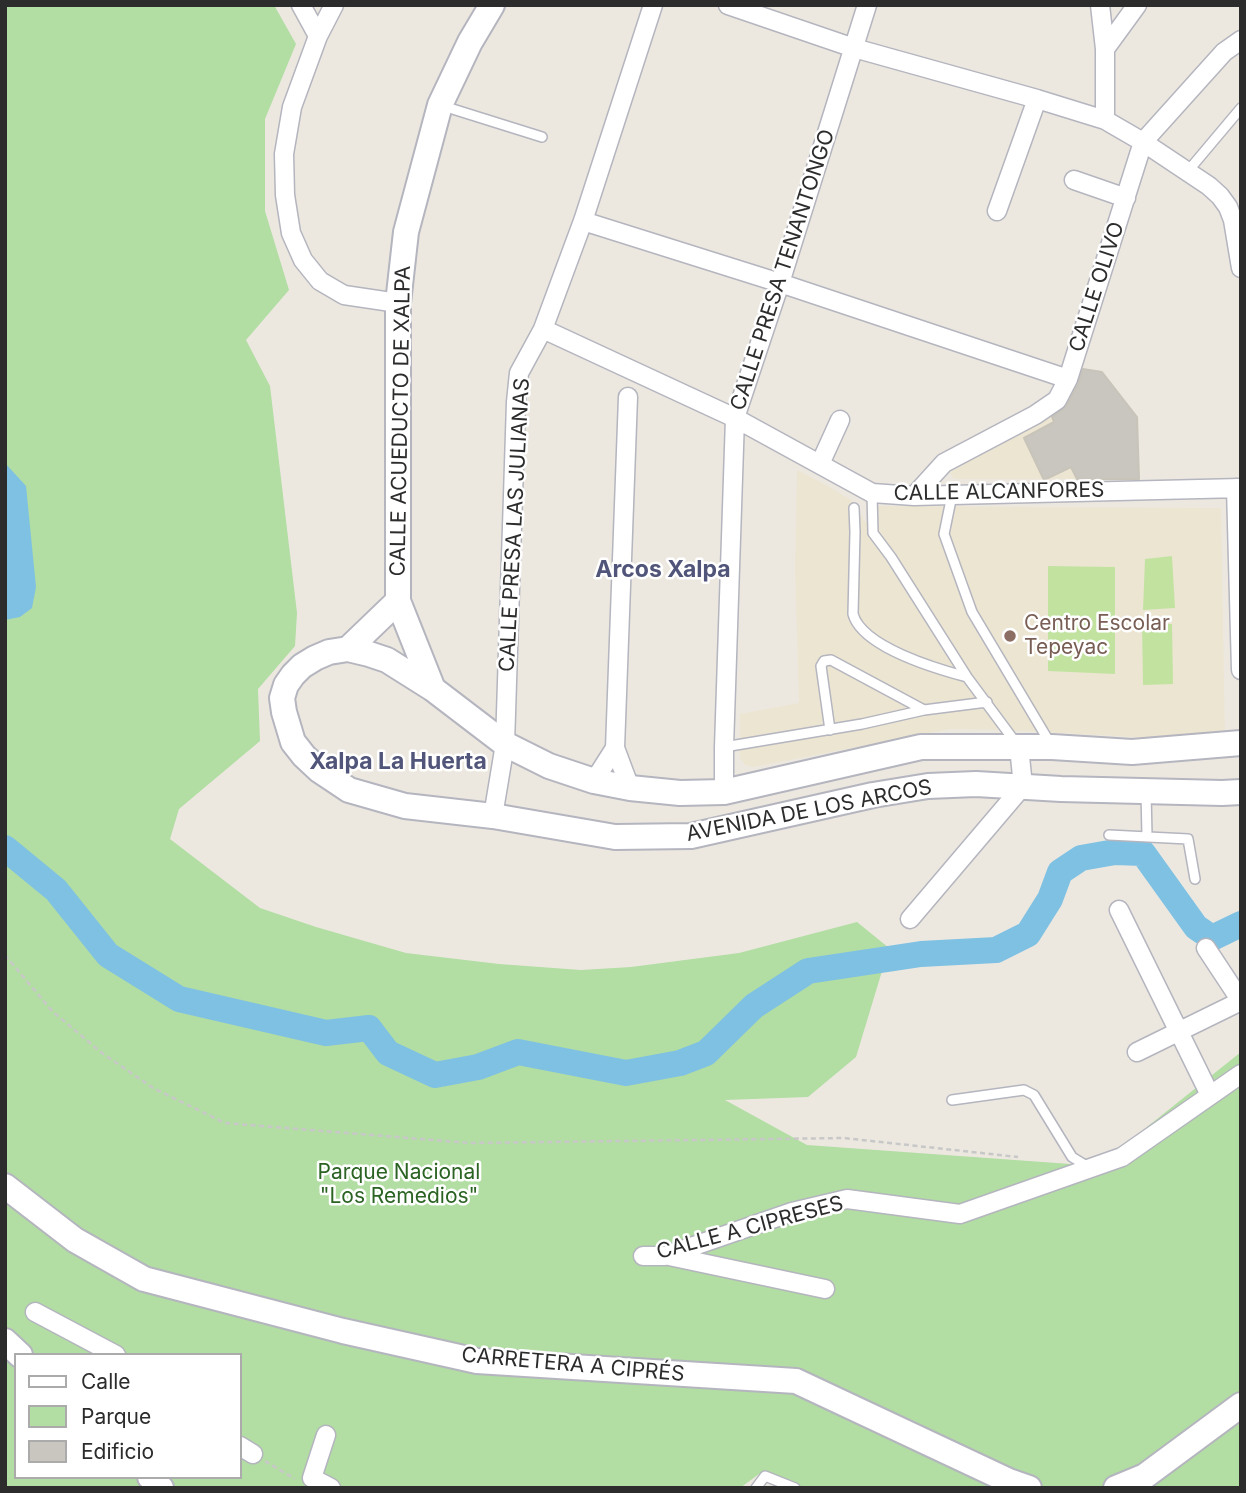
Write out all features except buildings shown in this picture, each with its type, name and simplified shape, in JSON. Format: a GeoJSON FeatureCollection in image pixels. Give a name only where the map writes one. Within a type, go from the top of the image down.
{"type":"FeatureCollection","features":[{"type":"Feature","properties":{"kind":"main road","name":"CALLE ACUEDUCTO DE XALPA"},"geometry":{"type":"LineString","coordinates":[[433,689],[398,601],[398,303],[406,232],[440,105],[470,42],[492,5]]}},
{"type":"Feature","properties":{"kind":"main road","name":"CALLE ACUEDUCTO DE XALPA"},"geometry":{"type":"LineString","coordinates":[[348,649],[398,601]]}},
{"type":"Feature","properties":{"kind":"main road","name":"AVENIDA DE LOS ARCOS"},"geometry":{"type":"LineString","coordinates":[[1241,743],[1132,752],[1052,747],[921,747],[724,792],[680,793],[630,788],[549,766],[505,744],[433,689],[387,660],[369,653],[348,649],[329,652],[315,658],[302,666],[286,685],[282,698],[285,719],[293,742],[319,769],[349,790],[405,806],[493,816],[615,837],[691,836],[873,795],[928,786],[976,783],[1137,791],[1241,792]]}},
{"type":"Feature","properties":{"kind":"main road"},"geometry":{"type":"LineString","coordinates":[[1132,752],[1137,791]]}},
{"type":"Feature","properties":{"kind":"main road","name":"CARRETERA A CIPRÉS"},"geometry":{"type":"LineString","coordinates":[[5,1186],[75,1240],[145,1279],[343,1331],[477,1361],[796,1381],[1009,1481],[1030,1488]]}},
{"type":"Feature","properties":{"kind":"main road"},"geometry":{"type":"LineString","coordinates":[[5,1341],[18,1353]]}},
{"type":"Feature","properties":{"kind":"main road"},"geometry":{"type":"LineString","coordinates":[[1116,1488],[1145,1476],[1241,1405]]}},
{"type":"Feature","properties":{"kind":"street"},"geometry":{"type":"LineString","coordinates":[[301,5],[318,36]]}},
{"type":"Feature","properties":{"kind":"street"},"geometry":{"type":"LineString","coordinates":[[334,5],[318,36],[292,107],[284,154],[285,195],[291,233],[303,260],[320,281],[344,295],[398,303]]}},
{"type":"Feature","properties":{"kind":"street","name":"CALLE PRESA LAS JULIANAS"},"geometry":{"type":"LineString","coordinates":[[493,816],[505,744],[519,373],[543,329],[583,221],[653,5]]}},
{"type":"Feature","properties":{"kind":"street"},"geometry":{"type":"LineString","coordinates":[[728,5],[854,48],[1105,120],[1188,171],[1220,196],[1233,220],[1241,268]]}},
{"type":"Feature","properties":{"kind":"street","name":"CALLE PRESA TENANTONGO"},"geometry":{"type":"LineString","coordinates":[[724,792],[735,418],[867,5]]}},
{"type":"Feature","properties":{"kind":"street"},"geometry":{"type":"LineString","coordinates":[[1100,5],[1105,48],[1105,120]]}},
{"type":"Feature","properties":{"kind":"street"},"geometry":{"type":"LineString","coordinates":[[1105,48],[1137,5]]}},
{"type":"Feature","properties":{"kind":"street","name":"CALLE OLIVO"},"geometry":{"type":"LineString","coordinates":[[914,496],[944,463],[1035,415],[1057,400],[1068,379],[1143,142],[1224,52],[1241,40]]}},
{"type":"Feature","properties":{"kind":"street"},"geometry":{"type":"LineString","coordinates":[[997,211],[1037,99]]}},
{"type":"Feature","properties":{"kind":"street"},"geometry":{"type":"LineString","coordinates":[[1074,180],[1126,198]]}},
{"type":"Feature","properties":{"kind":"street"},"geometry":{"type":"LineString","coordinates":[[583,221],[1068,379]]}},
{"type":"Feature","properties":{"kind":"street","name":"CALLE ALCANFORES"},"geometry":{"type":"LineString","coordinates":[[543,329],[735,418],[872,493],[914,496],[1238,488]]}},
{"type":"Feature","properties":{"kind":"street"},"geometry":{"type":"LineString","coordinates":[[628,397],[615,748],[630,788]]}},
{"type":"Feature","properties":{"kind":"street"},"geometry":{"type":"LineString","coordinates":[[820,464],[840,420]]}},
{"type":"Feature","properties":{"kind":"street"},"geometry":{"type":"LineString","coordinates":[[1238,488],[1241,670]]}},
{"type":"Feature","properties":{"kind":"street"},"geometry":{"type":"LineString","coordinates":[[910,919],[1023,786],[1019,747]]}},
{"type":"Feature","properties":{"kind":"street"},"geometry":{"type":"LineString","coordinates":[[594,780],[615,748]]}},
{"type":"Feature","properties":{"kind":"street"},"geometry":{"type":"LineString","coordinates":[[1119,910],[1210,1095]]}},
{"type":"Feature","properties":{"kind":"street"},"geometry":{"type":"LineString","coordinates":[[1137,1052],[1241,1001],[1206,948]]}},
{"type":"Feature","properties":{"kind":"street","name":"CALLE A CIPRESES"},"geometry":{"type":"LineString","coordinates":[[643,1256],[665,1256],[792,1212],[847,1199],[960,1214],[1122,1157],[1241,1074]]}},
{"type":"Feature","properties":{"kind":"street"},"geometry":{"type":"LineString","coordinates":[[665,1256],[825,1289]]}},
{"type":"Feature","properties":{"kind":"street"},"geometry":{"type":"LineString","coordinates":[[35,1312],[112,1353]]}},
{"type":"Feature","properties":{"kind":"street"},"geometry":{"type":"LineString","coordinates":[[326,1435],[305,1479],[331,1488]]}},
{"type":"Feature","properties":{"kind":"lane"},"geometry":{"type":"LineString","coordinates":[[440,105],[542,137]]}},
{"type":"Feature","properties":{"kind":"lane"},"geometry":{"type":"LineString","coordinates":[[1188,171],[1241,108]]}},
{"type":"Feature","properties":{"kind":"lane"},"geometry":{"type":"LineString","coordinates":[[872,493],[873,533],[967,677],[1019,747]]}},
{"type":"Feature","properties":{"kind":"lane"},"geometry":{"type":"LineString","coordinates":[[952,495],[944,534],[972,612],[1052,747]]}},
{"type":"Feature","properties":{"kind":"lane"},"geometry":{"type":"LineString","coordinates":[[854,508],[855,622],[862,630],[895,652],[967,677]]}},
{"type":"Feature","properties":{"kind":"lane"},"geometry":{"type":"LineString","coordinates":[[855,532],[873,533]]}},
{"type":"Feature","properties":{"kind":"lane"},"geometry":{"type":"LineString","coordinates":[[830,730],[821,666],[824,661],[831,660],[924,710]]}},
{"type":"Feature","properties":{"kind":"lane"},"geometry":{"type":"LineString","coordinates":[[724,747],[830,730],[924,710],[987,702]]}},
{"type":"Feature","properties":{"kind":"lane"},"geometry":{"type":"LineString","coordinates":[[1137,791],[1147,836]]}},
{"type":"Feature","properties":{"kind":"lane"},"geometry":{"type":"LineString","coordinates":[[1109,835],[1188,839],[1195,879]]}},
{"type":"Feature","properties":{"kind":"lane"},"geometry":{"type":"LineString","coordinates":[[952,1100],[1024,1090],[1034,1095],[1072,1157],[1091,1169]]}},
{"type":"Feature","properties":{"kind":"lane"},"geometry":{"type":"LineString","coordinates":[[756,1488],[765,1476],[795,1488]]}},
{"type":"Feature","properties":{"kind":"path"},"geometry":{"type":"LineString","coordinates":[[5,955],[52,1011],[102,1053],[152,1088],[225,1123],[470,1143],[844,1138],[1018,1157]]}},
{"type":"Feature","properties":{"kind":"path"},"geometry":{"type":"LineString","coordinates":[[246,1450],[305,1479]]}},
{"type":"Feature","properties":{"kind":"shaded area"},"geometry":{"type":"Polygon","coordinates":[[[1079,368],[1102,372],[1137,417],[1139,479],[953,478],[950,473],[952,468],[1021,431],[1079,368]]]}},
{"type":"Feature","properties":{"kind":"shaded area","name":"Centro Escolar Tepeyac"},"geometry":{"type":"Polygon","coordinates":[[[797,470],[853,501],[864,521],[868,523],[880,514],[874,506],[1221,508],[1225,738],[1174,739],[950,729],[753,767],[745,765],[740,758],[740,714],[799,703],[795,569],[797,470]]]}},
{"type":"Feature","properties":{"kind":"green space","name":"Parque Nacional \"Los Remedios\""},"geometry":{"type":"Polygon","coordinates":[[[5,5],[274,5],[296,44],[265,119],[265,211],[289,290],[246,340],[270,386],[297,613],[295,646],[258,689],[260,741],[179,809],[170,839],[260,908],[406,953],[581,970],[631,967],[739,953],[857,922],[889,948],[856,1057],[808,1097],[725,1100],[807,1145],[1098,1166],[1241,1052],[1241,1488],[804,1488],[759,1474],[740,1488],[5,1488],[5,5]]]}},
{"type":"Feature","properties":{"kind":"green space"},"geometry":{"type":"Polygon","coordinates":[[[1172,556],[1175,608],[1143,610],[1145,559],[1172,556]]]}},
{"type":"Feature","properties":{"kind":"green space"},"geometry":{"type":"Polygon","coordinates":[[[1048,566],[1115,567],[1115,674],[1048,671],[1048,566]]]}},
{"type":"Feature","properties":{"kind":"green space"},"geometry":{"type":"Polygon","coordinates":[[[1142,623],[1172,624],[1173,684],[1143,685],[1142,623]]]}},
{"type":"Feature","properties":{"kind":"water"},"geometry":{"type":"Polygon","coordinates":[[[5,463],[26,486],[36,587],[32,608],[20,617],[5,620],[5,463]]]}},
{"type":"Feature","properties":{"kind":"waterway"},"geometry":{"type":"LineString","coordinates":[[5,848],[56,890],[108,955],[179,999],[326,1033],[369,1028],[388,1053],[435,1075],[478,1067],[518,1052],[626,1073],[680,1063],[706,1053],[754,1006],[808,971],[921,954],[996,950],[1028,934],[1050,899],[1060,872],[1081,858],[1115,852],[1143,853],[1196,927],[1212,938],[1241,924]]}},
{"type":"Feature","properties":{"kind":"place","name":"Centro Escolar Tepeyac"},"geometry":{"type":"Point","coordinates":[1010,636]}},
{"type":"Feature","properties":{"kind":"district","name":"Arcos Xalpa"},"geometry":{"type":"Point","coordinates":[663,570]}},
{"type":"Feature","properties":{"kind":"district","name":"Xalpa La Huerta"},"geometry":{"type":"Point","coordinates":[398,762]}}]}
